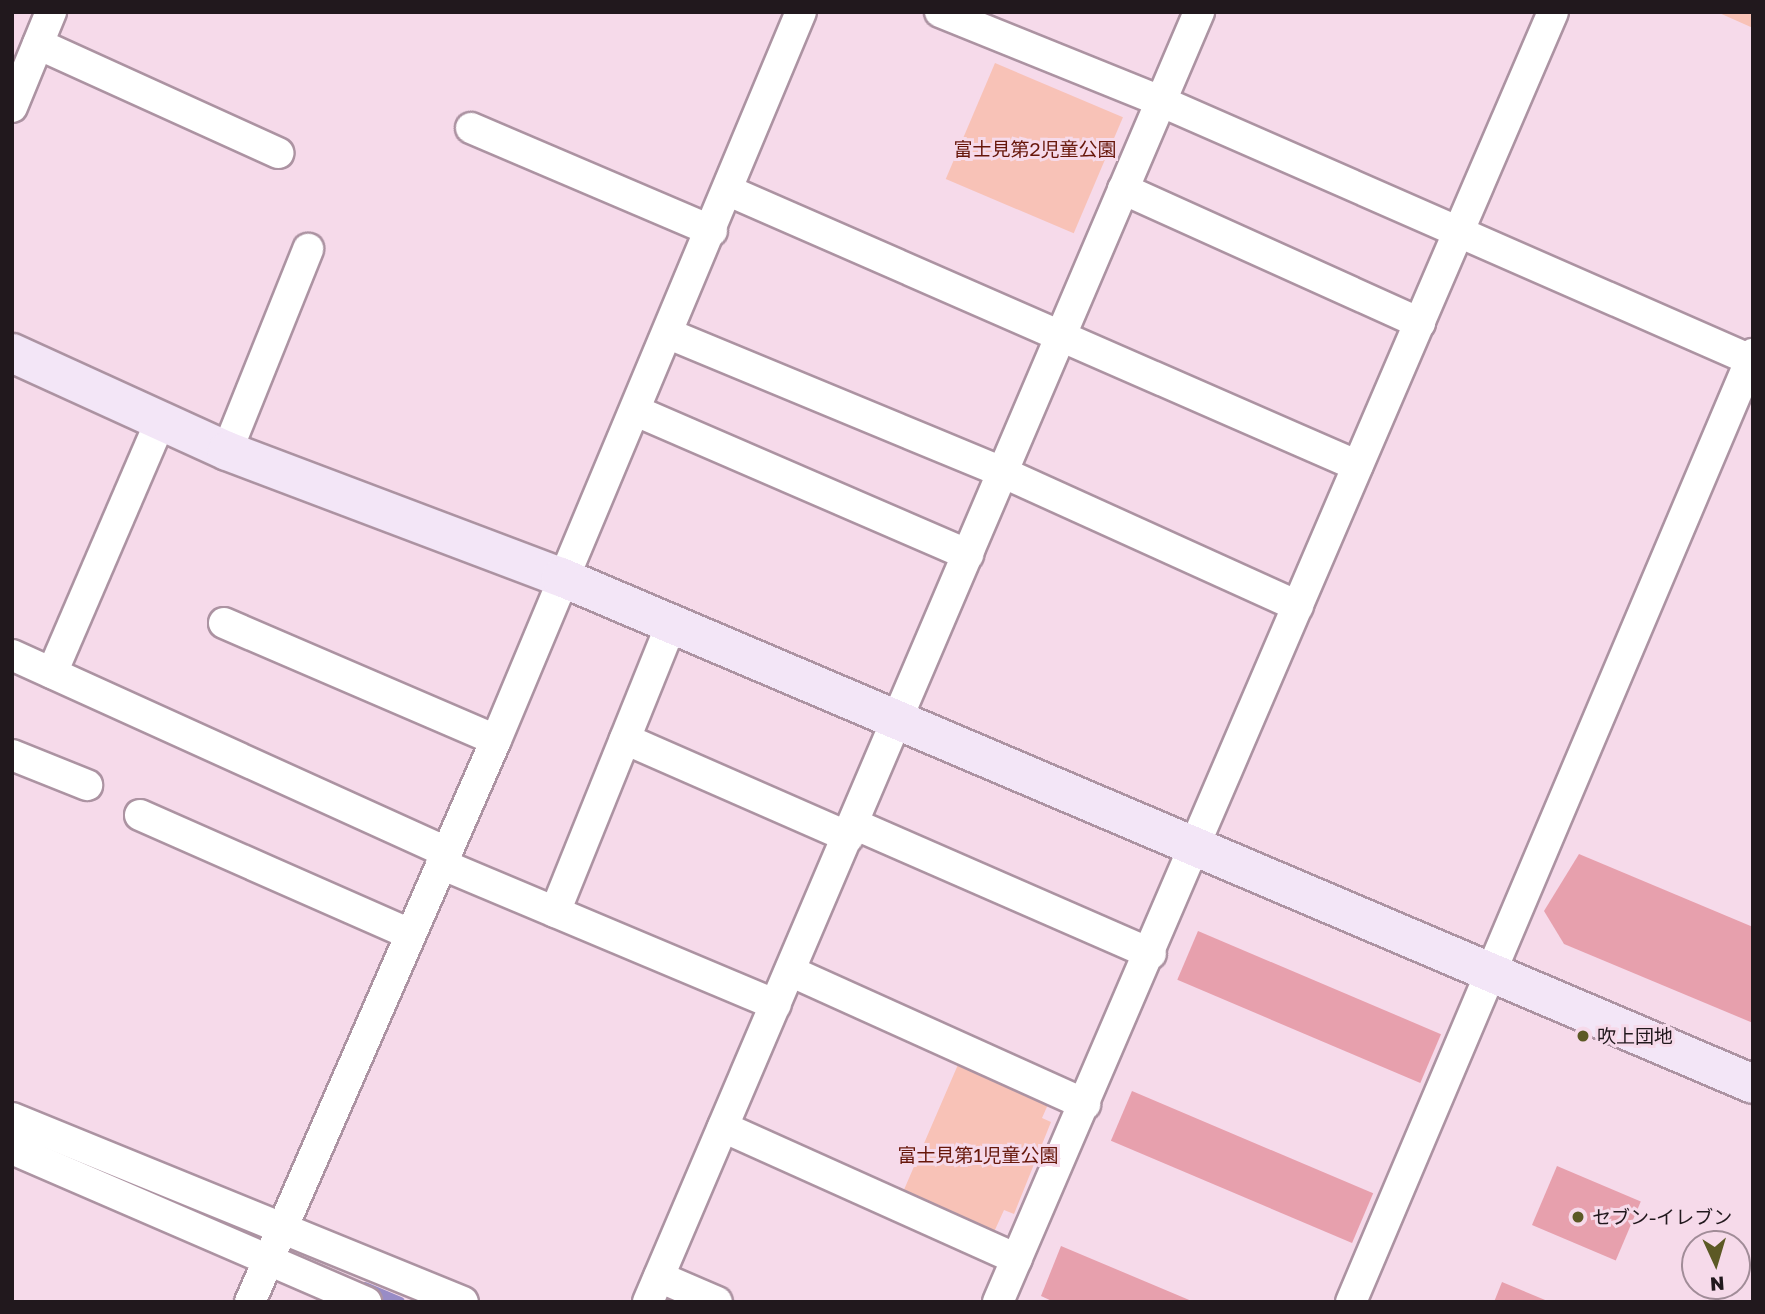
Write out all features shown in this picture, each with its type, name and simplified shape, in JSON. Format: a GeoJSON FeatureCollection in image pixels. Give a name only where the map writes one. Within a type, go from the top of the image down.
{"type":"FeatureCollection","features":[{"type":"Feature","properties":{"kind":"street"},"geometry":{"type":"LineString","coordinates":[[12,107],[51,12]]}},
{"type":"Feature","properties":{"kind":"street"},"geometry":{"type":"LineString","coordinates":[[250,1302],[279,1230],[496,740],[561,577],[636,411],[801,12]]}},
{"type":"Feature","properties":{"kind":"street"},"geometry":{"type":"LineString","coordinates":[[940,12],[1160,101],[1457,236],[1752,358],[1351,1302]]}},
{"type":"Feature","properties":{"kind":"street"},"geometry":{"type":"LineString","coordinates":[[718,1302],[654,1289],[1199,12]]}},
{"type":"Feature","properties":{"kind":"street"},"geometry":{"type":"LineString","coordinates":[[998,1302],[1152,954],[1195,845],[1553,12]]}},
{"type":"Feature","properties":{"kind":"street"},"geometry":{"type":"LineString","coordinates":[[38,44],[278,153]]}},
{"type":"Feature","properties":{"kind":"street"},"geometry":{"type":"LineString","coordinates":[[471,128],[712,232]]}},
{"type":"Feature","properties":{"kind":"street"},"geometry":{"type":"LineString","coordinates":[[1123,189],[1420,323]]}},
{"type":"Feature","properties":{"kind":"street"},"geometry":{"type":"LineString","coordinates":[[729,191],[1062,334],[1358,466]]}},
{"type":"Feature","properties":{"kind":"street"},"geometry":{"type":"LineString","coordinates":[[227,451],[309,249]]}},
{"type":"Feature","properties":{"kind":"street"},"geometry":{"type":"LineString","coordinates":[[668,334],[1002,472],[1298,606]]}},
{"type":"Feature","properties":{"kind":"street"},"geometry":{"type":"LineString","coordinates":[[12,353],[227,451],[561,577],[672,623],[1753,1084]]}},
{"type":"Feature","properties":{"kind":"street"},"geometry":{"type":"LineString","coordinates":[[636,411],[968,555]]}},
{"type":"Feature","properties":{"kind":"street"},"geometry":{"type":"LineString","coordinates":[[52,673],[161,420]]}},
{"type":"Feature","properties":{"kind":"street"},"geometry":{"type":"LineString","coordinates":[[224,623],[496,740]]}},
{"type":"Feature","properties":{"kind":"street"},"geometry":{"type":"LineString","coordinates":[[555,912],[672,623]]}},
{"type":"Feature","properties":{"kind":"street"},"geometry":{"type":"LineString","coordinates":[[12,655],[555,912],[776,1005]]}},
{"type":"Feature","properties":{"kind":"street"},"geometry":{"type":"LineString","coordinates":[[625,739],[1152,954]]}},
{"type":"Feature","properties":{"kind":"street"},"geometry":{"type":"LineString","coordinates":[[12,755],[87,785]]}},
{"type":"Feature","properties":{"kind":"street"},"geometry":{"type":"LineString","coordinates":[[140,815],[410,934]]}},
{"type":"Feature","properties":{"kind":"street"},"geometry":{"type":"LineString","coordinates":[[790,971],[1085,1104]]}},
{"type":"Feature","properties":{"kind":"street"},"geometry":{"type":"LineString","coordinates":[[12,1118],[279,1230],[463,1302]]}},
{"type":"Feature","properties":{"kind":"street"},"geometry":{"type":"LineString","coordinates":[[723,1127],[1017,1259]]}},
{"type":"Feature","properties":{"kind":"street"},"geometry":{"type":"LineString","coordinates":[[12,1149],[366,1302]]}},
{"type":"Feature","properties":{"kind":"green space"},"geometry":{"type":"Polygon","coordinates":[[[1717,12],[1753,12],[1753,28],[1717,12]]]}},
{"type":"Feature","properties":{"kind":"green space","name":"富士見第2児童公園"},"geometry":{"type":"Polygon","coordinates":[[[995,63],[1123,117],[1074,233],[946,179],[995,63]]]}},
{"type":"Feature","properties":{"kind":"green space","name":"富士見第1児童公園"},"geometry":{"type":"Polygon","coordinates":[[[960,1060],[1050,1100],[1042,1118],[1051,1122],[1014,1214],[1004,1210],[994,1232],[903,1192],[960,1060]]]}},
{"type":"Feature","properties":{"kind":"building"},"geometry":{"type":"Polygon","coordinates":[[[1579,854],[1753,927],[1753,1023],[1564,944],[1544,911],[1579,854]]]}},
{"type":"Feature","properties":{"kind":"building"},"geometry":{"type":"Polygon","coordinates":[[[1198,931],[1441,1034],[1420,1083],[1177,980],[1198,931]]]}},
{"type":"Feature","properties":{"kind":"building"},"geometry":{"type":"Polygon","coordinates":[[[1132,1091],[1373,1193],[1352,1243],[1111,1141],[1132,1091]]]}},
{"type":"Feature","properties":{"kind":"building"},"geometry":{"type":"Polygon","coordinates":[[[1557,1166],[1641,1202],[1616,1260],[1532,1225],[1557,1166]]]}},
{"type":"Feature","properties":{"kind":"building"},"geometry":{"type":"Polygon","coordinates":[[[1061,1246],[1194,1302],[1054,1302],[1041,1296],[1061,1246]]]}},
{"type":"Feature","properties":{"kind":"building"},"geometry":{"type":"Polygon","coordinates":[[[1502,1282],[1550,1302],[1494,1302],[1502,1282]]]}},
{"type":"Feature","properties":{"kind":"waterway"},"geometry":{"type":"LineString","coordinates":[[365,1287],[400,1302]]}},
{"type":"Feature","properties":{"kind":"place","name":"吹上団地"},"geometry":{"type":"Point","coordinates":[1583,1036]}},
{"type":"Feature","properties":{"kind":"place","name":"セブン-イレブン"},"geometry":{"type":"Point","coordinates":[1578,1217]}}]}
